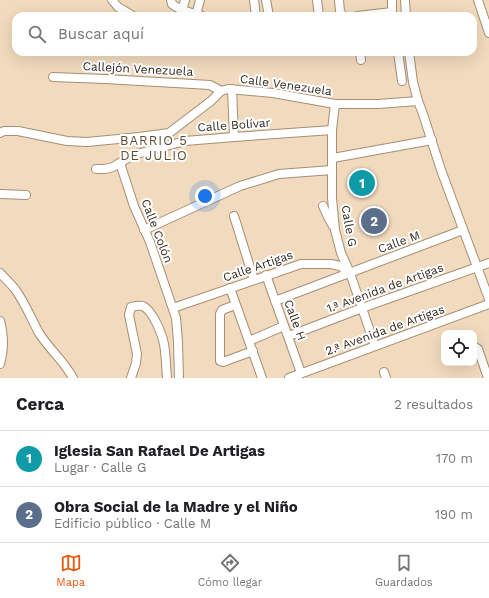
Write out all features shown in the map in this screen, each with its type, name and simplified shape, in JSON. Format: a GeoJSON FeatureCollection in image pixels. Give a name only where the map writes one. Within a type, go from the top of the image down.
{"type":"FeatureCollection","features":[{"type":"Feature","properties":{"kind":"street"},"geometry":{"type":"LineString","coordinates":[[112,0],[118,8],[126,12]]}},
{"type":"Feature","properties":{"kind":"street"},"geometry":{"type":"LineString","coordinates":[[171,0],[172,4],[176,7],[189,12]]}},
{"type":"Feature","properties":{"kind":"street"},"geometry":{"type":"LineString","coordinates":[[182,10],[185,0]]}},
{"type":"Feature","properties":{"kind":"street"},"geometry":{"type":"LineString","coordinates":[[199,12],[200,0]]}},
{"type":"Feature","properties":{"kind":"street"},"geometry":{"type":"LineString","coordinates":[[254,0],[256,12]]}},
{"type":"Feature","properties":{"kind":"street"},"geometry":{"type":"LineString","coordinates":[[266,0],[268,12]]}},
{"type":"Feature","properties":{"kind":"street"},"geometry":{"type":"LineString","coordinates":[[318,0],[319,12]]}},
{"type":"Feature","properties":{"kind":"street"},"geometry":{"type":"LineString","coordinates":[[339,0],[340,12]]}},
{"type":"Feature","properties":{"kind":"street"},"geometry":{"type":"LineString","coordinates":[[392,0],[392,12]]}},
{"type":"Feature","properties":{"kind":"street"},"geometry":{"type":"LineString","coordinates":[[405,0],[406,12]]}},
{"type":"Feature","properties":{"kind":"street"},"geometry":{"type":"LineString","coordinates":[[478,0],[489,33]]}},
{"type":"Feature","properties":{"kind":"street"},"geometry":{"type":"LineString","coordinates":[[399,56],[402,81]]}},
{"type":"Feature","properties":{"kind":"street"},"geometry":{"type":"LineString","coordinates":[[410,56],[413,82],[418,101],[441,170],[489,299]]}},
{"type":"Feature","properties":{"kind":"street","name":"Callejón Venezuela"},"geometry":{"type":"LineString","coordinates":[[53,77],[210,85],[221,91]]}},
{"type":"Feature","properties":{"kind":"street"},"geometry":{"type":"LineString","coordinates":[[232,89],[234,137]]}},
{"type":"Feature","properties":{"kind":"street","name":"Calle Venezuela"},"geometry":{"type":"LineString","coordinates":[[221,91],[232,89],[273,93],[335,104],[378,104],[418,101]]}},
{"type":"Feature","properties":{"kind":"street"},"geometry":{"type":"LineString","coordinates":[[0,133],[4,131],[18,131],[67,141],[87,142],[169,133],[211,101],[221,91]]}},
{"type":"Feature","properties":{"kind":"street","name":"Calle G"},"geometry":{"type":"LineString","coordinates":[[335,104],[332,130],[332,198],[335,228],[341,252],[350,273],[375,346]]}},
{"type":"Feature","properties":{"kind":"street","name":"Calle Bolívar"},"geometry":{"type":"LineString","coordinates":[[96,169],[113,167],[127,158],[142,152],[185,141],[332,130]]}},
{"type":"Feature","properties":{"kind":"street"},"geometry":{"type":"LineString","coordinates":[[169,133],[185,141]]}},
{"type":"Feature","properties":{"kind":"street"},"geometry":{"type":"LineString","coordinates":[[139,137],[142,152]]}},
{"type":"Feature","properties":{"kind":"street"},"geometry":{"type":"LineString","coordinates":[[333,158],[432,140]]}},
{"type":"Feature","properties":{"kind":"street","name":"Calle Colón"},"geometry":{"type":"LineString","coordinates":[[120,163],[134,206],[150,242],[176,318],[179,378]]}},
{"type":"Feature","properties":{"kind":"street"},"geometry":{"type":"LineString","coordinates":[[144,230],[246,184],[279,174],[332,170]]}},
{"type":"Feature","properties":{"kind":"street"},"geometry":{"type":"LineString","coordinates":[[0,194],[26,194]]}},
{"type":"Feature","properties":{"kind":"street"},"geometry":{"type":"LineString","coordinates":[[323,206],[335,228]]}},
{"type":"Feature","properties":{"kind":"street"},"geometry":{"type":"LineString","coordinates":[[234,216],[254,280]]}},
{"type":"Feature","properties":{"kind":"street","name":"Calle M"},"geometry":{"type":"LineString","coordinates":[[275,301],[463,230]]}},
{"type":"Feature","properties":{"kind":"street","name":"1.ª Avenida de Artigas"},"geometry":{"type":"LineString","coordinates":[[289,336],[362,308],[489,263]]}},
{"type":"Feature","properties":{"kind":"street","name":"Calle Artigas"},"geometry":{"type":"LineString","coordinates":[[173,308],[301,264],[331,264],[340,266],[350,273]]}},
{"type":"Feature","properties":{"kind":"street"},"geometry":{"type":"LineString","coordinates":[[0,273],[14,288],[40,333],[73,378]]}},
{"type":"Feature","properties":{"kind":"street","name":"Calle H"},"geometry":{"type":"LineString","coordinates":[[266,275],[302,374]]}},
{"type":"Feature","properties":{"kind":"street"},"geometry":{"type":"LineString","coordinates":[[230,288],[262,378]]}},
{"type":"Feature","properties":{"kind":"street","name":"2.ª Avenida de Artigas"},"geometry":{"type":"LineString","coordinates":[[289,378],[489,304]]}},
{"type":"Feature","properties":{"kind":"street"},"geometry":{"type":"LineString","coordinates":[[235,305],[222,310],[220,314],[220,361],[222,362],[253,351]]}},
{"type":"Feature","properties":{"kind":"street"},"geometry":{"type":"LineString","coordinates":[[131,378],[136,363],[137,354],[129,315],[131,307],[138,306],[144,307],[148,310],[158,328],[163,342],[166,378]]}},
{"type":"Feature","properties":{"kind":"street"},"geometry":{"type":"LineString","coordinates":[[0,321],[4,342],[1,357]]}},
{"type":"Feature","properties":{"kind":"street"},"geometry":{"type":"LineString","coordinates":[[249,341],[284,326]]}},
{"type":"Feature","properties":{"kind":"street"},"geometry":{"type":"LineString","coordinates":[[477,348],[488,378]]}},
{"type":"Feature","properties":{"kind":"place","name":"Iglesia San Rafael De Artigas"},"geometry":{"type":"Point","coordinates":[362,183]}},
{"type":"Feature","properties":{"kind":"place","name":"Obra Social de la Madre y el Niño"},"geometry":{"type":"Point","coordinates":[374,221]}},
{"type":"Feature","properties":{"kind":"district","name":"BARRIO 5 DE JULIO"},"geometry":{"type":"Point","coordinates":[154,148]}}]}
